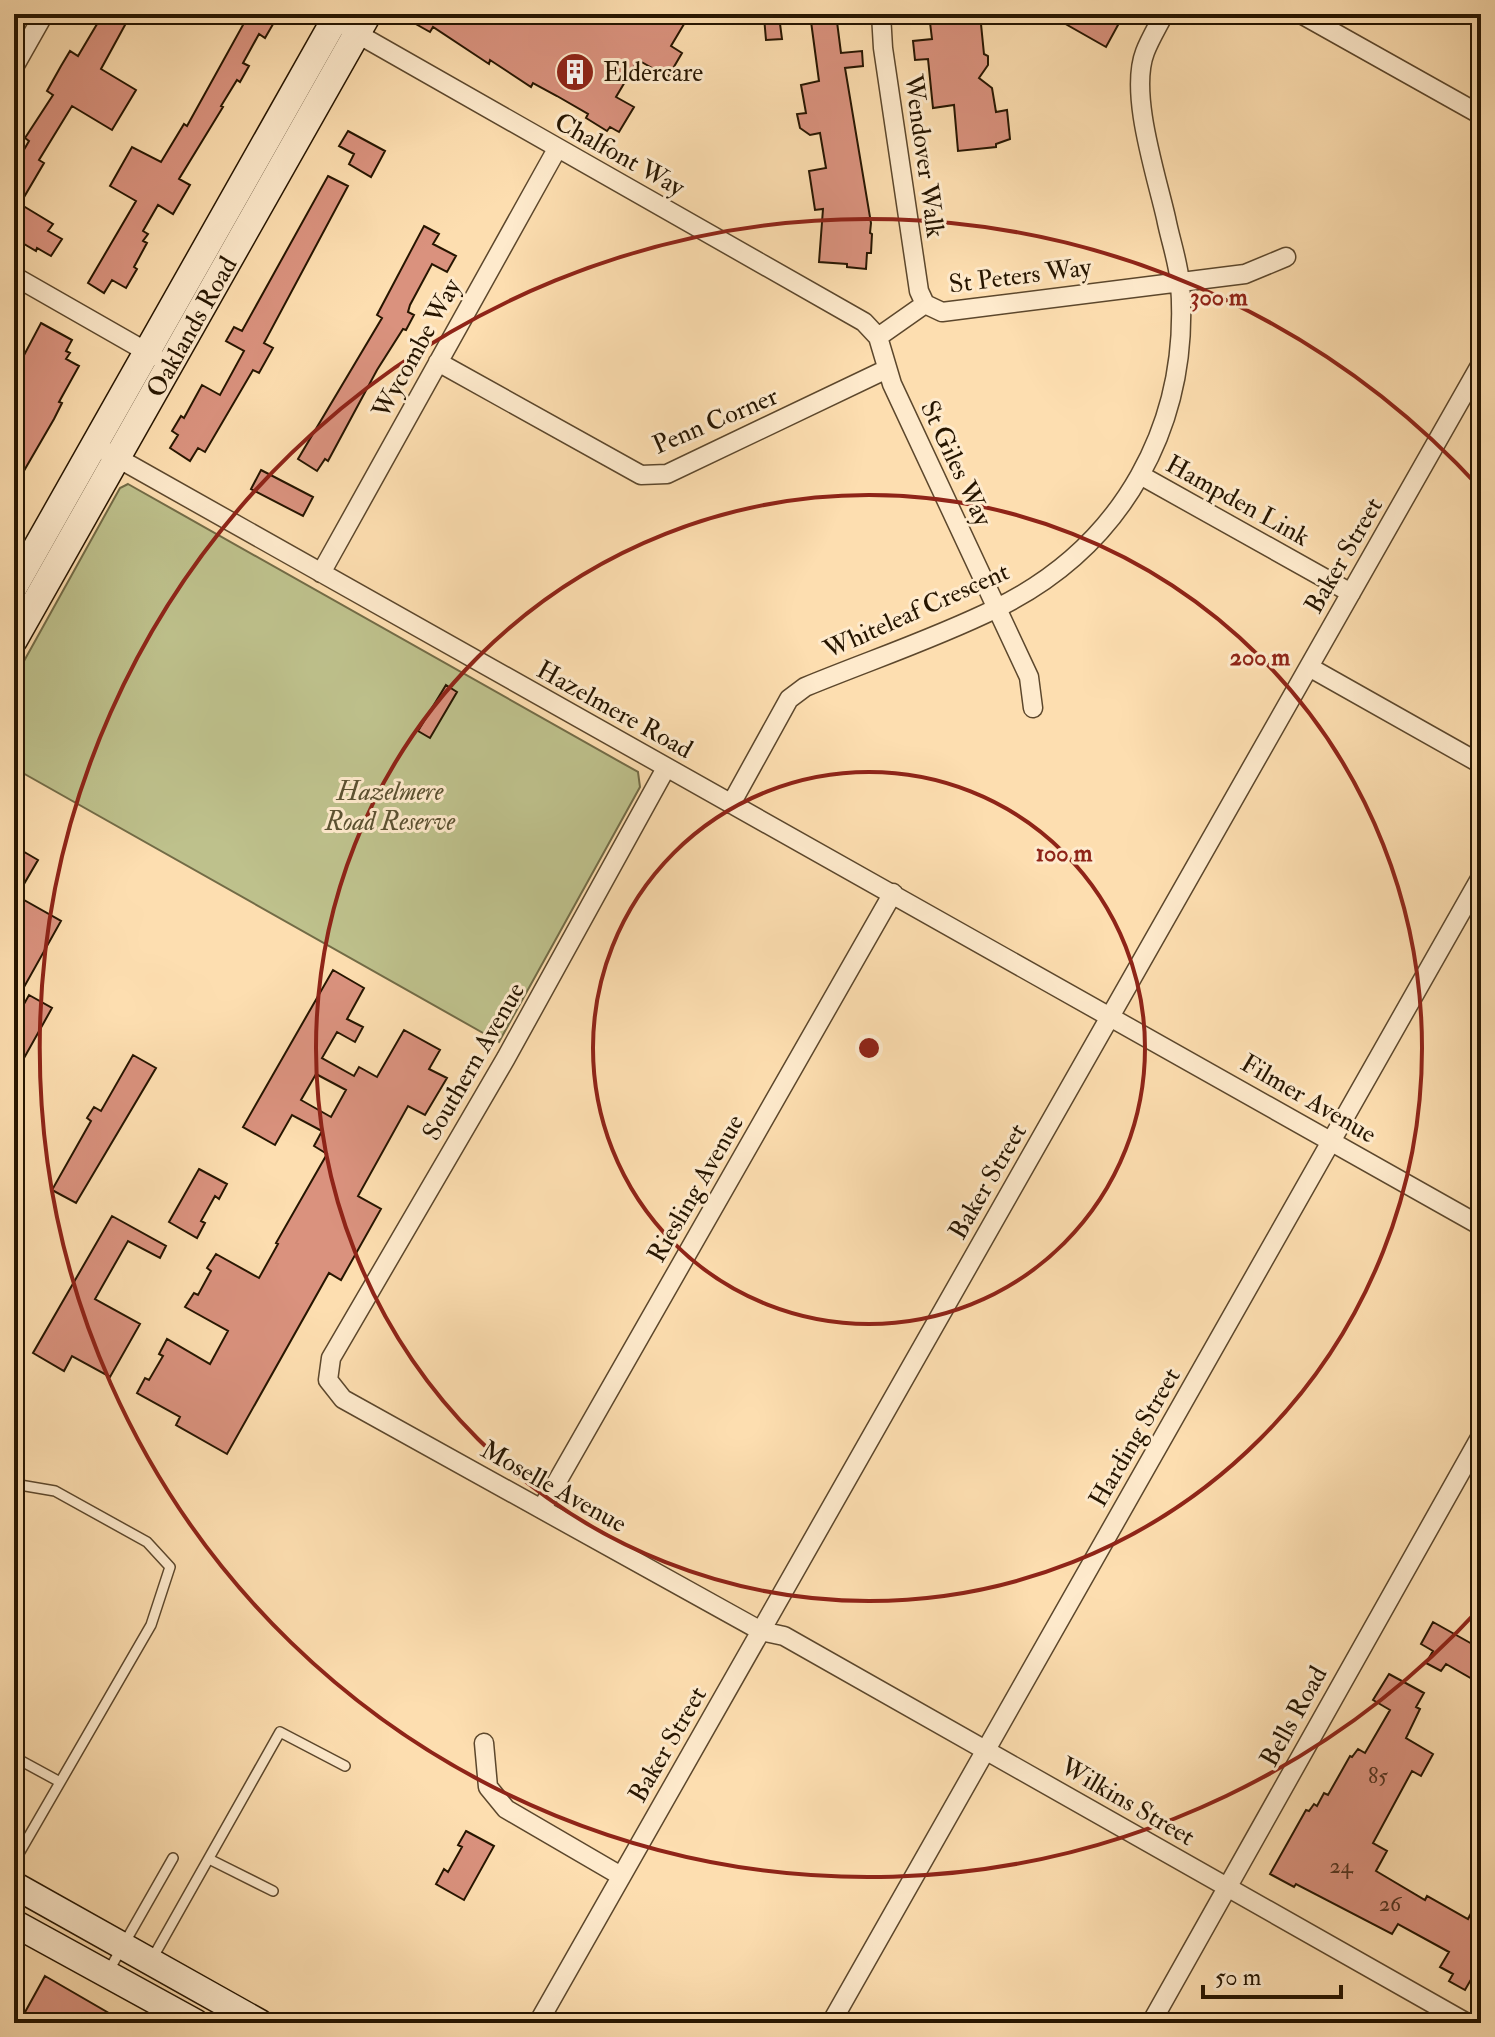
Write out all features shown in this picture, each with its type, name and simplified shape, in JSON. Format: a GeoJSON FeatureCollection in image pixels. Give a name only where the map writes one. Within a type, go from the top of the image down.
{"type":"FeatureCollection","features":[{"type":"Feature","properties":{"kind":"main road","name":"Oaklands Road"},"geometry":{"type":"LineString","coordinates":[[14,640],[105,451],[349,21]]}},
{"type":"Feature","properties":{"kind":"main road","name":"Oaklands Road"},"geometry":{"type":"LineString","coordinates":[[14,587],[105,451]]}},
{"type":"Feature","properties":{"kind":"main road"},"geometry":{"type":"LineString","coordinates":[[14,1885],[260,2023]]}},
{"type":"Feature","properties":{"kind":"main road"},"geometry":{"type":"LineString","coordinates":[[14,1923],[196,2023]]}},
{"type":"Feature","properties":{"kind":"street"},"geometry":{"type":"LineString","coordinates":[[14,67],[44,14]]}},
{"type":"Feature","properties":{"kind":"street","name":"Wendover Walk"},"geometry":{"type":"LineString","coordinates":[[881,14],[883,48],[919,291],[925,304]]}},
{"type":"Feature","properties":{"kind":"street","name":"Whiteleaf Crescent"},"geometry":{"type":"LineString","coordinates":[[731,804],[789,699],[805,687],[997,609],[1059,571],[1102,531],[1142,476],[1159,440],[1174,392],[1181,342],[1179,281],[1139,96],[1144,54],[1164,14]]}},
{"type":"Feature","properties":{"kind":"street"},"geometry":{"type":"LineString","coordinates":[[1301,14],[1481,115]]}},
{"type":"Feature","properties":{"kind":"street","name":"Chalfont Way"},"geometry":{"type":"LineString","coordinates":[[349,21],[557,149],[864,322],[878,337]]}},
{"type":"Feature","properties":{"kind":"street","name":"Wycombe Way"},"geometry":{"type":"LineString","coordinates":[[321,573],[557,149]]}},
{"type":"Feature","properties":{"kind":"street","name":"St Peters Way"},"geometry":{"type":"LineString","coordinates":[[878,337],[925,304],[942,312],[1245,274],[1286,257]]}},
{"type":"Feature","properties":{"kind":"street"},"geometry":{"type":"LineString","coordinates":[[14,276],[158,358]]}},
{"type":"Feature","properties":{"kind":"street","name":"St Giles Way"},"geometry":{"type":"LineString","coordinates":[[878,337],[892,384],[1029,677],[1033,708]]}},
{"type":"Feature","properties":{"kind":"street","name":"Penn Corner"},"geometry":{"type":"LineString","coordinates":[[438,362],[641,475],[667,474],[857,386],[887,369]]}},
{"type":"Feature","properties":{"kind":"street","name":"Baker Street"},"geometry":{"type":"LineString","coordinates":[[538,2023],[1481,364]]}},
{"type":"Feature","properties":{"kind":"street","name":"Hazelmere Road"},"geometry":{"type":"LineString","coordinates":[[105,451],[1111,1015]]}},
{"type":"Feature","properties":{"kind":"street","name":"Hampden Link"},"geometry":{"type":"LineString","coordinates":[[1142,476],[1351,593]]}},
{"type":"Feature","properties":{"kind":"street"},"geometry":{"type":"LineString","coordinates":[[1309,667],[1481,764]]}},
{"type":"Feature","properties":{"kind":"street","name":"Southern Avenue"},"geometry":{"type":"LineString","coordinates":[[328,1380],[331,1358],[506,1058],[666,768]]}},
{"type":"Feature","properties":{"kind":"street","name":"Harding Street"},"geometry":{"type":"LineString","coordinates":[[831,2023],[1481,877]]}},
{"type":"Feature","properties":{"kind":"street","name":"Riesling Avenue"},"geometry":{"type":"LineString","coordinates":[[542,1508],[893,893]]}},
{"type":"Feature","properties":{"kind":"street","name":"Filmer Avenue"},"geometry":{"type":"LineString","coordinates":[[1111,1015],[1481,1226]]}},
{"type":"Feature","properties":{"kind":"street","name":"Moselle Avenue"},"geometry":{"type":"LineString","coordinates":[[328,1380],[343,1399],[761,1631]]}},
{"type":"Feature","properties":{"kind":"street","name":"Bells Road"},"geometry":{"type":"LineString","coordinates":[[1151,2023],[1481,1436]]}},
{"type":"Feature","properties":{"kind":"street","name":"Wilkins Street"},"geometry":{"type":"LineString","coordinates":[[761,1631],[784,1636],[1467,2023]]}},
{"type":"Feature","properties":{"kind":"street"},"geometry":{"type":"LineString","coordinates":[[484,1743],[488,1787],[506,1809],[621,1876]]}},
{"type":"Feature","properties":{"kind":"lane"},"geometry":{"type":"LineString","coordinates":[[14,1484],[55,1491],[147,1542],[170,1567],[151,1625],[14,1862]]}},
{"type":"Feature","properties":{"kind":"lane"},"geometry":{"type":"LineString","coordinates":[[150,1962],[280,1732],[345,1766]]}},
{"type":"Feature","properties":{"kind":"lane"},"geometry":{"type":"LineString","coordinates":[[14,1757],[60,1782]]}},
{"type":"Feature","properties":{"kind":"lane"},"geometry":{"type":"LineString","coordinates":[[106,1975],[173,1858]]}},
{"type":"Feature","properties":{"kind":"lane"},"geometry":{"type":"LineString","coordinates":[[209,1859],[273,1891]]}},
{"type":"Feature","properties":{"kind":"green space","name":"Hazelmere Road Reserve"},"geometry":{"type":"Polygon","coordinates":[[[128,484],[638,772],[640,787],[499,1042],[14,768],[14,679],[120,488],[128,484]]]}},
{"type":"Feature","properties":{"kind":"building"},"geometry":{"type":"Polygon","coordinates":[[[103,14],[131,14],[101,69],[136,90],[112,130],[72,106],[39,160],[44,163],[20,204],[53,224],[48,231],[62,239],[51,256],[14,238],[14,167],[29,141],[25,138],[53,95],[47,91],[61,66],[70,51],[78,56],[103,14]]]}},
{"type":"Feature","properties":{"kind":"building"},"geometry":{"type":"Polygon","coordinates":[[[223,14],[267,14],[276,19],[265,38],[259,34],[243,63],[249,66],[240,82],[237,80],[179,179],[190,185],[173,214],[158,205],[143,231],[148,234],[143,241],[147,243],[126,288],[112,280],[104,293],[88,283],[136,201],[110,186],[132,147],[161,162],[184,124],[187,126],[243,25],[223,14]]]}},
{"type":"Feature","properties":{"kind":"building","name":"Eldercare"},"geometry":{"type":"Polygon","coordinates":[[[398,14],[690,14],[671,46],[682,53],[668,77],[638,60],[616,97],[634,107],[619,132],[610,127],[607,131],[586,118],[588,114],[533,83],[531,87],[490,60],[489,64],[433,27],[430,32],[398,14]]]}},
{"type":"Feature","properties":{"kind":"building"},"geometry":{"type":"Polygon","coordinates":[[[810,14],[836,14],[841,53],[862,51],[863,66],[845,68],[871,223],[871,253],[867,253],[866,269],[819,262],[823,209],[815,210],[809,171],[826,168],[820,133],[810,135],[800,128],[797,114],[806,113],[801,85],[819,81],[810,14]]]}},
{"type":"Feature","properties":{"kind":"building"},"geometry":{"type":"Polygon","coordinates":[[[929,14],[980,14],[988,65],[979,78],[992,88],[996,112],[1007,110],[1010,139],[996,144],[996,147],[958,151],[954,105],[933,108],[928,59],[915,60],[913,41],[932,39],[929,14]]]}},
{"type":"Feature","properties":{"kind":"building"},"geometry":{"type":"Polygon","coordinates":[[[1048,14],[1124,14],[1106,47],[1048,14]]]}},
{"type":"Feature","properties":{"kind":"building"},"geometry":{"type":"Polygon","coordinates":[[[779,16],[782,39],[766,40],[764,17],[779,16]]]}},
{"type":"Feature","properties":{"kind":"building"},"geometry":{"type":"Polygon","coordinates":[[[348,131],[385,151],[371,177],[349,164],[354,154],[339,146],[348,131]]]}},
{"type":"Feature","properties":{"kind":"building"},"geometry":{"type":"Polygon","coordinates":[[[328,176],[348,186],[264,343],[273,348],[259,373],[253,370],[205,452],[198,448],[190,461],[170,448],[178,435],[172,431],[181,416],[184,418],[202,385],[220,395],[244,351],[226,341],[234,327],[242,331],[328,176]]]}},
{"type":"Feature","properties":{"kind":"building"},"geometry":{"type":"Polygon","coordinates":[[[424,226],[439,234],[433,244],[456,256],[447,272],[432,264],[410,305],[408,312],[414,315],[406,330],[403,329],[377,370],[328,461],[325,459],[317,471],[298,459],[382,318],[377,315],[424,226]]]}},
{"type":"Feature","properties":{"kind":"building"},"geometry":{"type":"Polygon","coordinates":[[[41,323],[72,340],[66,351],[70,353],[66,359],[79,366],[59,402],[62,403],[54,419],[14,488],[14,374],[41,323]]]}},
{"type":"Feature","properties":{"kind":"building"},"geometry":{"type":"Polygon","coordinates":[[[261,470],[313,497],[303,516],[251,489],[261,470]]]}},
{"type":"Feature","properties":{"kind":"building"},"geometry":{"type":"Polygon","coordinates":[[[446,685],[457,692],[430,738],[418,731],[446,685]]]}},
{"type":"Feature","properties":{"kind":"building"},"geometry":{"type":"Polygon","coordinates":[[[14,846],[38,860],[17,896],[61,921],[14,1005],[14,846]]]}},
{"type":"Feature","properties":{"kind":"building"},"geometry":{"type":"Polygon","coordinates":[[[333,970],[364,988],[347,1019],[363,1027],[355,1042],[337,1032],[322,1058],[354,1076],[359,1067],[377,1077],[404,1030],[440,1050],[429,1069],[447,1078],[425,1115],[408,1106],[358,1196],[381,1209],[341,1280],[329,1273],[227,1454],[176,1425],[180,1417],[137,1393],[163,1356],[159,1354],[167,1339],[210,1364],[228,1331],[185,1307],[194,1293],[198,1295],[211,1271],[207,1268],[216,1254],[259,1278],[327,1154],[314,1146],[322,1131],[292,1115],[275,1145],[243,1127],[333,970]],[[316,1074],[301,1100],[331,1117],[346,1090],[316,1074]]]}},
{"type":"Feature","properties":{"kind":"building"},"geometry":{"type":"Polygon","coordinates":[[[29,995],[52,1008],[14,1076],[14,1022],[29,995]]]}},
{"type":"Feature","properties":{"kind":"building"},"geometry":{"type":"Polygon","coordinates":[[[133,1055],[156,1068],[76,1203],[52,1190],[91,1121],[87,1118],[94,1107],[101,1111],[133,1055]]]}},
{"type":"Feature","properties":{"kind":"building"},"geometry":{"type":"Polygon","coordinates":[[[199,1169],[227,1184],[219,1199],[215,1196],[201,1221],[205,1223],[197,1238],[169,1222],[199,1169]]]}},
{"type":"Feature","properties":{"kind":"building"},"geometry":{"type":"Polygon","coordinates":[[[112,1216],[166,1246],[160,1258],[128,1241],[95,1299],[140,1324],[110,1377],[72,1356],[64,1371],[33,1353],[112,1216]]]}},
{"type":"Feature","properties":{"kind":"building"},"geometry":{"type":"Polygon","coordinates":[[[1433,1622],[1481,1649],[1481,1684],[1446,1664],[1441,1671],[1426,1663],[1433,1651],[1421,1644],[1433,1622]]]}},
{"type":"Feature","properties":{"kind":"building"},"geometry":{"type":"Polygon","coordinates":[[[1389,1674],[1424,1693],[1406,1738],[1433,1754],[1421,1776],[1412,1771],[1373,1843],[1387,1851],[1376,1871],[1425,1900],[1427,1896],[1468,1919],[1481,1894],[1481,1962],[1465,1990],[1449,1981],[1453,1974],[1440,1967],[1449,1952],[1398,1924],[1392,1934],[1296,1884],[1294,1887],[1270,1874],[1306,1810],[1309,1811],[1314,1804],[1317,1806],[1324,1793],[1328,1795],[1350,1756],[1358,1749],[1365,1753],[1390,1710],[1373,1700],[1389,1674]]]}},
{"type":"Feature","properties":{"kind":"building"},"geometry":{"type":"Polygon","coordinates":[[[466,1831],[494,1846],[464,1900],[436,1884],[444,1869],[448,1872],[462,1847],[458,1845],[466,1831]]]}},
{"type":"Feature","properties":{"kind":"building"},"geometry":{"type":"Polygon","coordinates":[[[45,1976],[126,2023],[19,2023],[45,1976]]]}},
{"type":"Feature","properties":{"kind":"place","name":"Eldercare"},"geometry":{"type":"Point","coordinates":[575,72]}}]}
